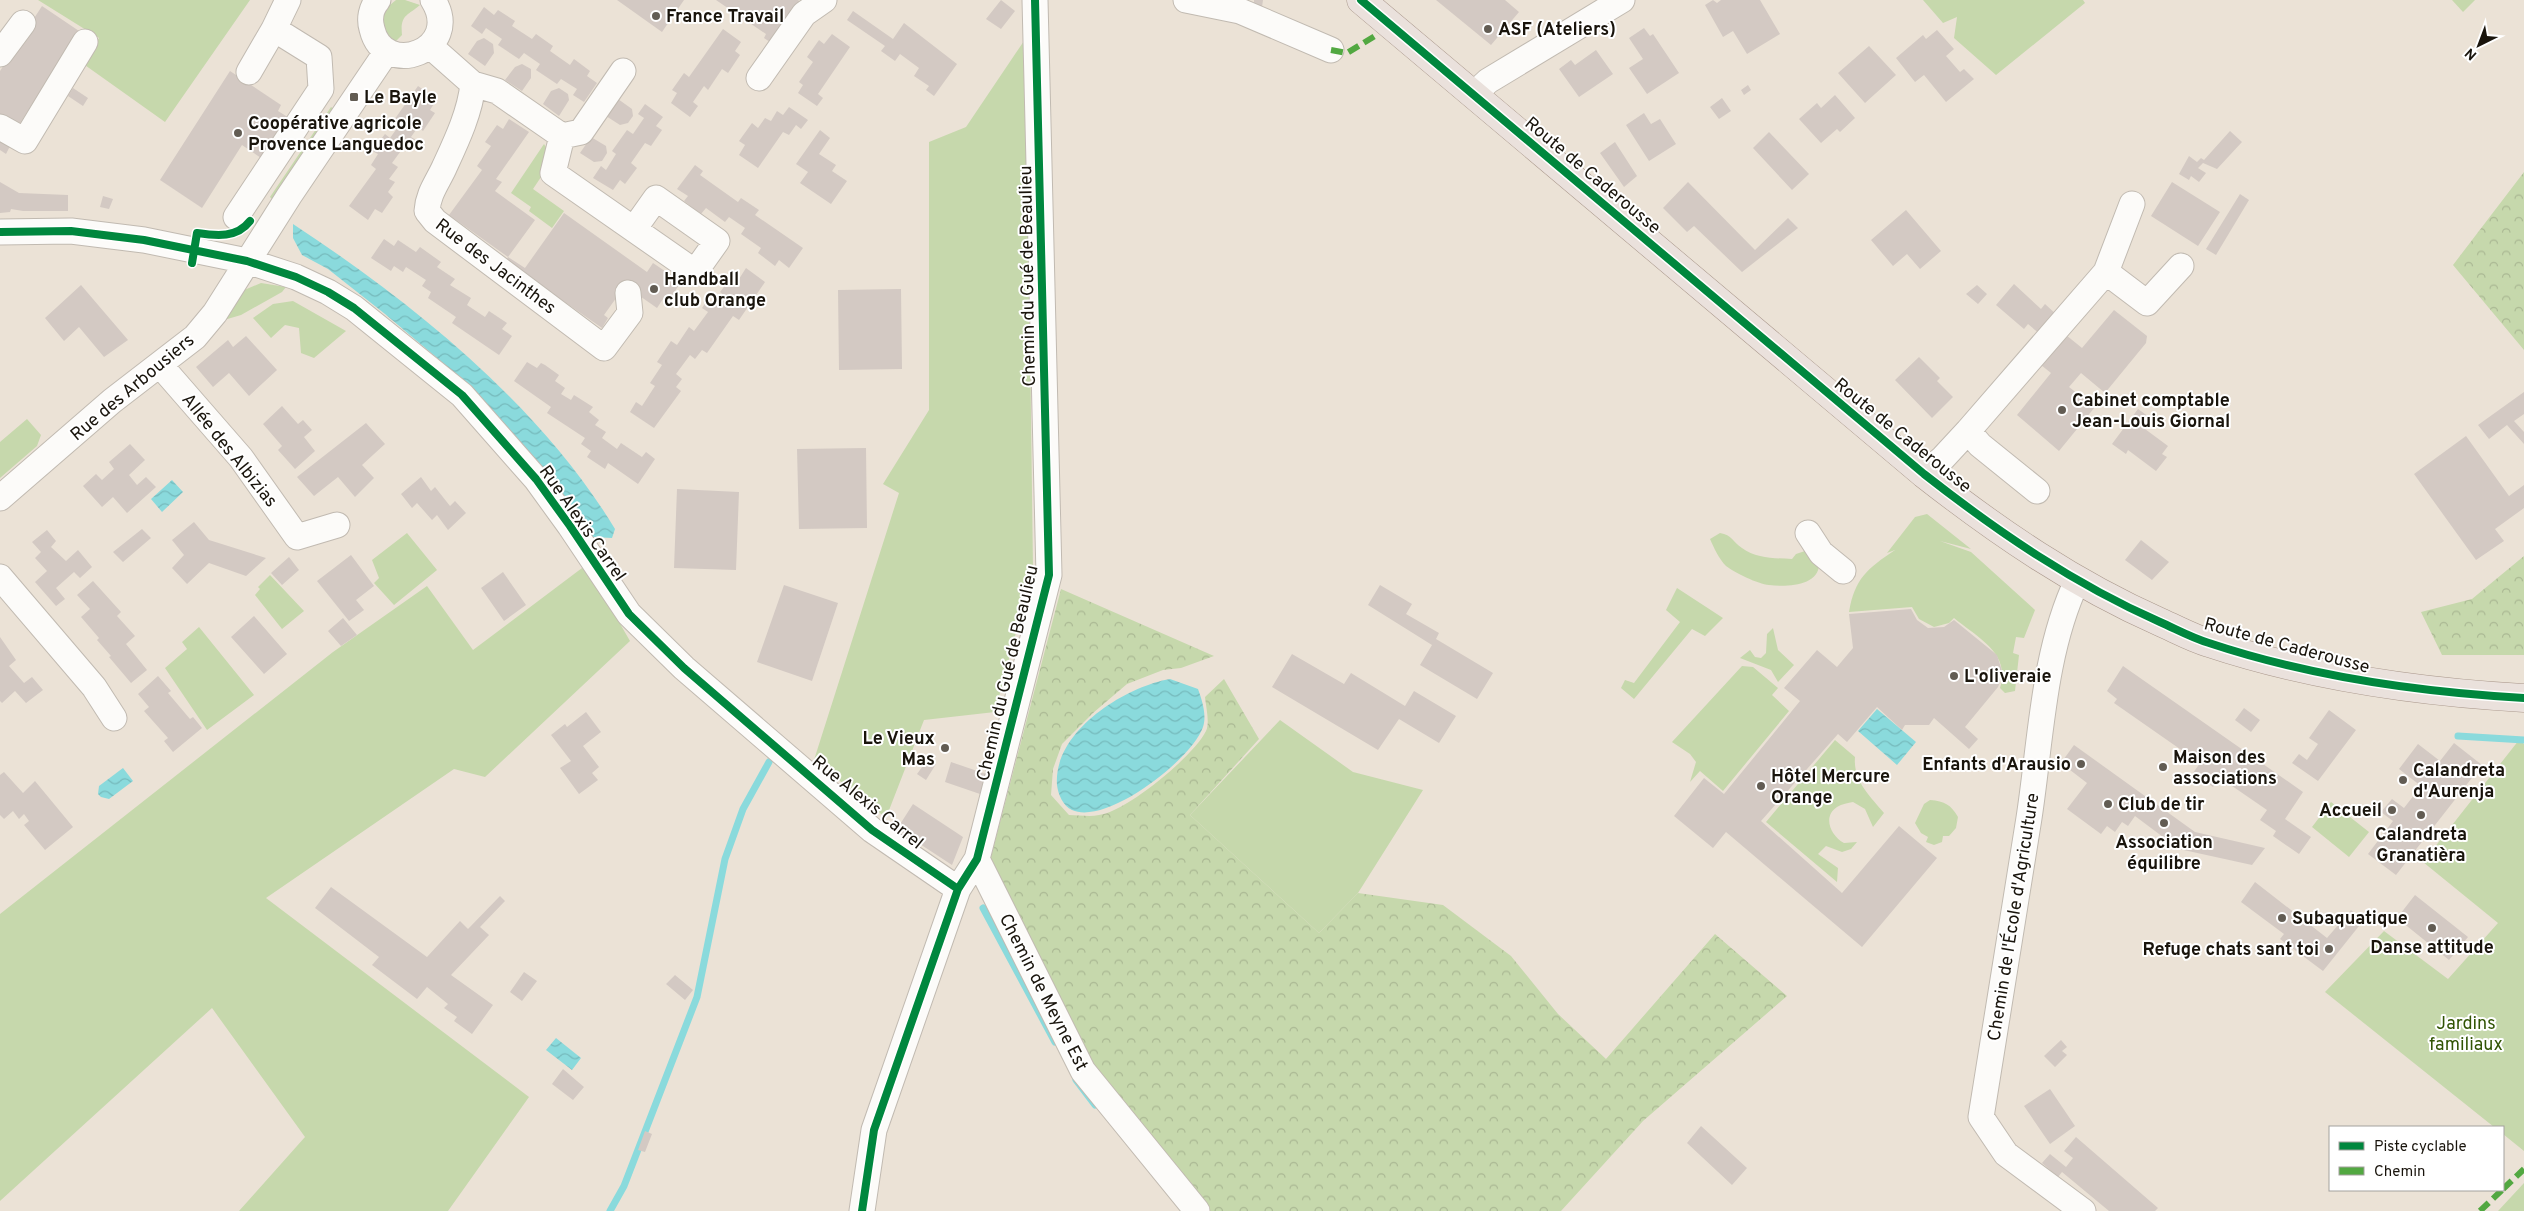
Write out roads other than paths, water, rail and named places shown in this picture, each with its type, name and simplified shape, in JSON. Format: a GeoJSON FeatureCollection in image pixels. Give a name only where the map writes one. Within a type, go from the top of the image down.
{"type":"FeatureCollection","features":[{"type":"Feature","properties":{"kind":"main road","name":"Route de Caderousse"},"geometry":{"type":"LineString","coordinates":[[1361,0],[1924,474],[2015,542],[2077,581],[2131,609],[2207,643],[2246,654],[2363,682],[2448,693],[2524,698]]}},
{"type":"Feature","properties":{"kind":"street"},"geometry":{"type":"LineString","coordinates":[[249,72],[274,29],[288,0]]}},
{"type":"Feature","properties":{"kind":"street"},"geometry":{"type":"LineString","coordinates":[[374,1],[371,13],[373,34],[387,51],[405,56],[414,55],[430,46],[437,36],[440,24],[439,12],[432,0]]}},
{"type":"Feature","properties":{"kind":"street"},"geometry":{"type":"LineString","coordinates":[[759,78],[804,14],[824,0]]}},
{"type":"Feature","properties":{"kind":"street","name":"Chemin du Gué de Beaulieu"},"geometry":{"type":"LineString","coordinates":[[862,1211],[874,1130],[958,889],[977,859],[1049,575],[1035,0]]}},
{"type":"Feature","properties":{"kind":"street"},"geometry":{"type":"LineString","coordinates":[[1186,0],[1240,11],[1331,50]]}},
{"type":"Feature","properties":{"kind":"street"},"geometry":{"type":"LineString","coordinates":[[1474,95],[1488,82],[1622,0]]}},
{"type":"Feature","properties":{"kind":"street"},"geometry":{"type":"LineString","coordinates":[[0,54],[23,23]]}},
{"type":"Feature","properties":{"kind":"street"},"geometry":{"type":"LineString","coordinates":[[236,217],[321,89],[319,57],[274,29]]}},
{"type":"Feature","properties":{"kind":"street"},"geometry":{"type":"LineString","coordinates":[[0,127],[25,141],[85,42]]}},
{"type":"Feature","properties":{"kind":"street"},"geometry":{"type":"LineString","coordinates":[[430,46],[473,84],[497,91],[562,136],[581,132],[623,70]]}},
{"type":"Feature","properties":{"kind":"street","name":"Rue des Arbousiers"},"geometry":{"type":"LineString","coordinates":[[0,498],[112,401],[194,337],[206,324],[387,51]]}},
{"type":"Feature","properties":{"kind":"street","name":"Rue des Jacinthes"},"geometry":{"type":"LineString","coordinates":[[473,84],[471,103],[444,168],[427,199],[427,211],[435,221],[604,348],[630,313],[628,293]]}},
{"type":"Feature","properties":{"kind":"street"},"geometry":{"type":"LineString","coordinates":[[562,136],[553,173],[694,272],[717,241],[656,198],[634,229]]}},
{"type":"Feature","properties":{"kind":"street"},"geometry":{"type":"LineString","coordinates":[[1924,474],[1943,458],[1968,431],[2106,272],[2132,204]]}},
{"type":"Feature","properties":{"kind":"street","name":"Rue Alexis Carrel"},"geometry":{"type":"LineString","coordinates":[[0,232],[71,231],[144,240],[248,261],[296,277],[328,292],[394,338],[462,396],[536,479],[629,614],[701,684],[872,830],[958,889]]}},
{"type":"Feature","properties":{"kind":"street"},"geometry":{"type":"LineString","coordinates":[[2106,272],[2147,303],[2181,266]]}},
{"type":"Feature","properties":{"kind":"street","name":"Allée des Albizias"},"geometry":{"type":"LineString","coordinates":[[160,365],[241,458],[297,537],[337,525]]}},
{"type":"Feature","properties":{"kind":"street"},"geometry":{"type":"LineString","coordinates":[[1968,431],[1980,445],[2037,491]]}},
{"type":"Feature","properties":{"kind":"street"},"geometry":{"type":"LineString","coordinates":[[1808,533],[1821,553],[1843,571]]}},
{"type":"Feature","properties":{"kind":"street"},"geometry":{"type":"LineString","coordinates":[[0,577],[94,687],[114,718]]}},
{"type":"Feature","properties":{"kind":"street","name":"Chemin de l'École d'Agriculture"},"geometry":{"type":"LineString","coordinates":[[2077,581],[2063,620],[2046,696],[1981,1116],[2006,1154],[2083,1211]]}},
{"type":"Feature","properties":{"kind":"street","name":"Chemin de Meyne Est"},"geometry":{"type":"LineString","coordinates":[[977,859],[1083,1071],[1197,1211]]}},
{"type":"Feature","properties":{"kind":"water"},"geometry":{"type":"Polygon","coordinates":[[[293,224],[338,254],[428,322],[512,399],[550,440],[585,484],[615,529],[612,538],[593,537],[540,465],[494,412],[443,363],[328,269],[302,255],[293,238],[293,224]]]}},
{"type":"Feature","properties":{"kind":"water"},"geometry":{"type":"Polygon","coordinates":[[[172,480],[183,492],[162,512],[151,499],[172,480]]]}},
{"type":"Feature","properties":{"kind":"water"},"geometry":{"type":"Polygon","coordinates":[[[1170,679],[1198,689],[1204,718],[1203,727],[1196,740],[1166,771],[1126,799],[1106,808],[1087,812],[1072,810],[1066,806],[1057,785],[1059,766],[1066,747],[1079,730],[1095,715],[1132,691],[1170,679]]]}},
{"type":"Feature","properties":{"kind":"water"},"geometry":{"type":"Polygon","coordinates":[[[1877,709],[1916,742],[1897,765],[1858,731],[1877,709]]]}},
{"type":"Feature","properties":{"kind":"water"},"geometry":{"type":"Polygon","coordinates":[[[123,768],[133,781],[109,799],[101,797],[98,794],[99,786],[123,768]]]}},
{"type":"Feature","properties":{"kind":"water"},"geometry":{"type":"Polygon","coordinates":[[[556,1038],[581,1058],[572,1070],[546,1050],[556,1038]]]}},
{"type":"Feature","properties":{"kind":"waterway"},"geometry":{"type":"LineString","coordinates":[[2458,736],[2524,740]]}},
{"type":"Feature","properties":{"kind":"waterway"},"geometry":{"type":"LineString","coordinates":[[610,1211],[624,1186],[697,997],[725,859],[743,809],[769,762]]}},
{"type":"Feature","properties":{"kind":"waterway"},"geometry":{"type":"LineString","coordinates":[[983,908],[1055,1042]]}},
{"type":"Feature","properties":{"kind":"waterway"},"geometry":{"type":"LineString","coordinates":[[1076,1080],[1095,1105]]}},
{"type":"Feature","properties":{"kind":"place","name":"France Travail"},"geometry":{"type":"Point","coordinates":[656,16]}},
{"type":"Feature","properties":{"kind":"place","name":"ASF (Ateliers)"},"geometry":{"type":"Point","coordinates":[1488,29]}},
{"type":"Feature","properties":{"kind":"place","name":"Le Bayle"},"geometry":{"type":"Point","coordinates":[354,97]}},
{"type":"Feature","properties":{"kind":"place","name":"Coopérative agricole Provence Languedoc"},"geometry":{"type":"Point","coordinates":[238,133]}},
{"type":"Feature","properties":{"kind":"place","name":"Handball club Orange"},"geometry":{"type":"Point","coordinates":[654,289]}},
{"type":"Feature","properties":{"kind":"place","name":"Cabinet comptable Jean-Louis Giornal"},"geometry":{"type":"Point","coordinates":[2062,410]}},
{"type":"Feature","properties":{"kind":"place","name":"L'oliveraie"},"geometry":{"type":"Point","coordinates":[1954,676]}},
{"type":"Feature","properties":{"kind":"place","name":"Le Vieux Mas"},"geometry":{"type":"Point","coordinates":[945,748]}},
{"type":"Feature","properties":{"kind":"place","name":"Enfants d'Arausio"},"geometry":{"type":"Point","coordinates":[2081,764]}},
{"type":"Feature","properties":{"kind":"place","name":"Maison des associations"},"geometry":{"type":"Point","coordinates":[2163,767]}},
{"type":"Feature","properties":{"kind":"place","name":"Calandreta d'Aurenja"},"geometry":{"type":"Point","coordinates":[2403,780]}},
{"type":"Feature","properties":{"kind":"place","name":"Hôtel Mercure Orange"},"geometry":{"type":"Point","coordinates":[1761,786]}},
{"type":"Feature","properties":{"kind":"place","name":"Club de tir"},"geometry":{"type":"Point","coordinates":[2108,804]}},
{"type":"Feature","properties":{"kind":"place","name":"Accueil"},"geometry":{"type":"Point","coordinates":[2392,810]}},
{"type":"Feature","properties":{"kind":"place","name":"Calandreta Granatièra"},"geometry":{"type":"Point","coordinates":[2421,815]}},
{"type":"Feature","properties":{"kind":"place","name":"Association équilibre"},"geometry":{"type":"Point","coordinates":[2164,823]}},
{"type":"Feature","properties":{"kind":"place","name":"Subaquatique"},"geometry":{"type":"Point","coordinates":[2282,918]}},
{"type":"Feature","properties":{"kind":"place","name":"Danse attitude"},"geometry":{"type":"Point","coordinates":[2432,928]}},
{"type":"Feature","properties":{"kind":"place","name":"Refuge chats sant toi"},"geometry":{"type":"Point","coordinates":[2329,949]}},
{"type":"Feature","properties":{"kind":"park label","name":"Jardins familiaux"},"geometry":{"type":"Point","coordinates":[2466,1033]}}]}
